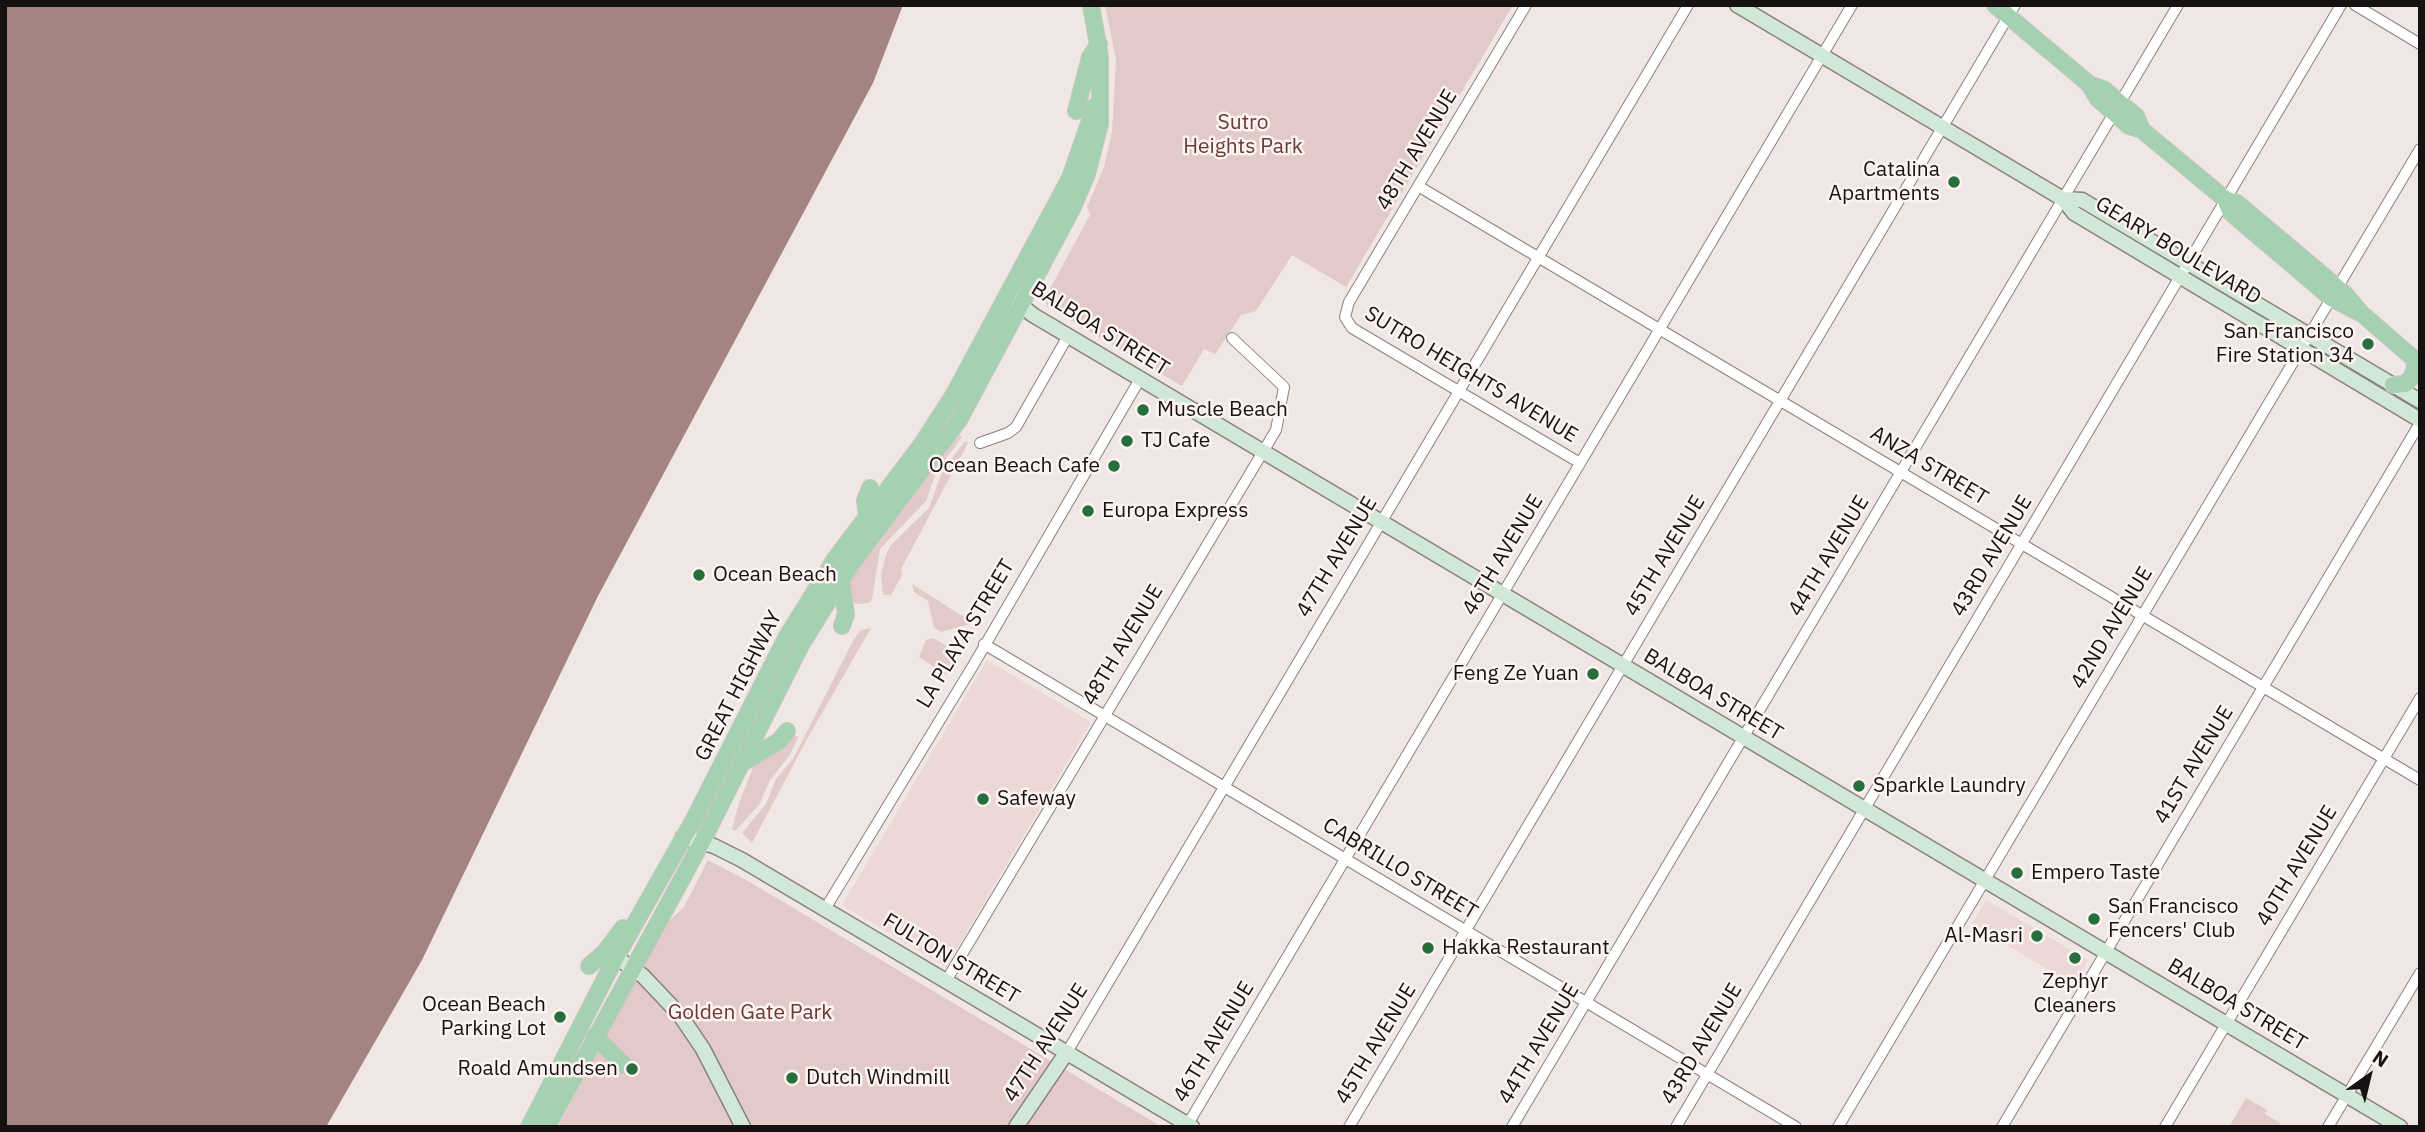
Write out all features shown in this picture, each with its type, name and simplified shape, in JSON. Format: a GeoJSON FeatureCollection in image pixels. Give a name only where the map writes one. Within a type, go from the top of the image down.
{"type":"FeatureCollection","features":[{"type":"Feature","properties":{"kind":"main road","name":"GREAT HIGHWAY"},"geometry":{"type":"LineString","coordinates":[[548,1127],[702,842],[790,664],[841,579],[950,435],[1082,186],[1098,135],[1099,44],[1091,5]]}},
{"type":"Feature","properties":{"kind":"main road"},"geometry":{"type":"LineString","coordinates":[[1995,5],[2012,11],[2088,84],[2098,99],[2117,108],[2129,125],[2142,130],[2225,200],[2231,214],[2361,313],[2417,362],[2411,378],[2405,384],[2393,386]]}},
{"type":"Feature","properties":{"kind":"main road"},"geometry":{"type":"LineString","coordinates":[[1076,111],[1090,57],[1099,44]]}},
{"type":"Feature","properties":{"kind":"main road","name":"GREAT HIGHWAY"},"geometry":{"type":"LineString","coordinates":[[529,1127],[786,638],[828,569],[935,425],[1007,295],[1070,178],[1100,91]]}},
{"type":"Feature","properties":{"kind":"main road"},"geometry":{"type":"LineString","coordinates":[[867,516],[865,501],[870,488]]}},
{"type":"Feature","properties":{"kind":"main road"},"geometry":{"type":"LineString","coordinates":[[841,579],[846,614],[842,626]]}},
{"type":"Feature","properties":{"kind":"main road"},"geometry":{"type":"LineString","coordinates":[[742,763],[779,741],[787,731]]}},
{"type":"Feature","properties":{"kind":"main road"},"geometry":{"type":"LineString","coordinates":[[589,966],[605,952],[651,894]]}},
{"type":"Feature","properties":{"kind":"main road"},"geometry":{"type":"LineString","coordinates":[[567,1052],[595,1036],[624,1065]]}},
{"type":"Feature","properties":{"kind":"street","name":"48TH AVENUE"},"geometry":{"type":"LineString","coordinates":[[1345,317],[1349,303],[1525,5]]}},
{"type":"Feature","properties":{"kind":"street","name":"47TH AVENUE"},"geometry":{"type":"LineString","coordinates":[[1016,1127],[1067,1052],[1688,5]]}},
{"type":"Feature","properties":{"kind":"street","name":"GEARY BOULEVARD"},"geometry":{"type":"LineString","coordinates":[[1737,5],[2063,200],[2074,213],[2420,422]]}},
{"type":"Feature","properties":{"kind":"street","name":"46TH AVENUE"},"geometry":{"type":"LineString","coordinates":[[1190,1125],[1852,5]]}},
{"type":"Feature","properties":{"kind":"street","name":"44TH AVENUE"},"geometry":{"type":"LineString","coordinates":[[1512,1127],[2178,5]]}},
{"type":"Feature","properties":{"kind":"street","name":"43RD AVENUE"},"geometry":{"type":"LineString","coordinates":[[1675,1127],[2341,5]]}},
{"type":"Feature","properties":{"kind":"street"},"geometry":{"type":"LineString","coordinates":[[2355,5],[2420,44]]}},
{"type":"Feature","properties":{"kind":"street","name":"45TH AVENUE"},"geometry":{"type":"LineString","coordinates":[[1349,1127],[2012,11]]}},
{"type":"Feature","properties":{"kind":"street","name":"42ND AVENUE"},"geometry":{"type":"LineString","coordinates":[[1838,1127],[2420,149]]}},
{"type":"Feature","properties":{"kind":"street","name":"ANZA STREET"},"geometry":{"type":"LineString","coordinates":[[1418,186],[2420,780]]}},
{"type":"Feature","properties":{"kind":"street","name":"GEARY BOULEVARD"},"geometry":{"type":"LineString","coordinates":[[2063,200],[2082,200],[2420,401]]}},
{"type":"Feature","properties":{"kind":"street","name":"BALBOA STREET"},"geometry":{"type":"LineString","coordinates":[[1007,295],[1068,336],[2400,1127]]}},
{"type":"Feature","properties":{"kind":"street","name":"SUTRO HEIGHTS AVENUE"},"geometry":{"type":"LineString","coordinates":[[1345,317],[1352,328],[1580,463]]}},
{"type":"Feature","properties":{"kind":"street"},"geometry":{"type":"LineString","coordinates":[[980,443],[1017,427],[1068,336]]}},
{"type":"Feature","properties":{"kind":"street","name":"48TH AVENUE"},"geometry":{"type":"LineString","coordinates":[[946,981],[1276,430],[1285,390],[1231,338]]}},
{"type":"Feature","properties":{"kind":"street","name":"LA PLAYA STREET"},"geometry":{"type":"LineString","coordinates":[[825,909],[1140,379]]}},
{"type":"Feature","properties":{"kind":"street","name":"41ST AVENUE"},"geometry":{"type":"LineString","coordinates":[[2002,1127],[2420,422]]}},
{"type":"Feature","properties":{"kind":"street","name":"CABRILLO STREET"},"geometry":{"type":"LineString","coordinates":[[984,644],[1796,1127]]}},
{"type":"Feature","properties":{"kind":"street","name":"40TH AVENUE"},"geometry":{"type":"LineString","coordinates":[[2165,1127],[2420,698]]}},
{"type":"Feature","properties":{"kind":"street","name":"FULTON STREET"},"geometry":{"type":"LineString","coordinates":[[683,837],[719,848],[1190,1125]]}},
{"type":"Feature","properties":{"kind":"street"},"geometry":{"type":"LineString","coordinates":[[616,957],[632,968],[680,1015],[717,1075],[743,1127]]}},
{"type":"Feature","properties":{"kind":"street"},"geometry":{"type":"LineString","coordinates":[[2328,1127],[2420,973]]}},
{"type":"Feature","properties":{"kind":"shaded area"},"geometry":{"type":"Polygon","coordinates":[[[5,5],[903,5],[873,83],[598,596],[422,960],[326,1127],[5,1127],[5,5]]]}},
{"type":"Feature","properties":{"kind":"shaded area"},"geometry":{"type":"Polygon","coordinates":[[[987,660],[1091,722],[946,967],[842,905],[987,660]]]}},
{"type":"Feature","properties":{"kind":"shaded area"},"geometry":{"type":"Polygon","coordinates":[[[1986,900],[2088,960],[2075,986],[1972,924],[1986,900]]]}},
{"type":"Feature","properties":{"kind":"green space","name":"Sutro Heights Park"},"geometry":{"type":"Polygon","coordinates":[[[1105,5],[1513,5],[1346,287],[1292,255],[1256,311],[1241,315],[1215,354],[1204,349],[1182,386],[1048,307],[1044,300],[1090,215],[1087,207],[1104,167],[1112,132],[1116,60],[1105,5]]]}},
{"type":"Feature","properties":{"kind":"green space"},"geometry":{"type":"Polygon","coordinates":[[[959,435],[962,437],[936,472],[926,501],[880,549],[872,599],[869,603],[856,604],[849,599],[849,581],[959,435]]]}},
{"type":"Feature","properties":{"kind":"green space"},"geometry":{"type":"Polygon","coordinates":[[[965,441],[968,443],[901,569],[902,575],[891,595],[883,595],[881,574],[891,545],[929,508],[942,472],[965,441]]]}},
{"type":"Feature","properties":{"kind":"green space"},"geometry":{"type":"Polygon","coordinates":[[[912,584],[970,621],[970,624],[941,632],[934,627],[928,601],[914,592],[912,584]]]}},
{"type":"Feature","properties":{"kind":"green space"},"geometry":{"type":"Polygon","coordinates":[[[871,628],[807,739],[752,843],[742,833],[766,804],[776,779],[793,759],[854,639],[861,630],[871,628]]]}},
{"type":"Feature","properties":{"kind":"green space"},"geometry":{"type":"Polygon","coordinates":[[[933,638],[959,653],[946,675],[919,657],[926,640],[933,638]]]}},
{"type":"Feature","properties":{"kind":"green space"},"geometry":{"type":"Polygon","coordinates":[[[790,733],[798,737],[790,755],[770,780],[759,805],[735,831],[732,829],[739,803],[756,760],[790,733]]]}},
{"type":"Feature","properties":{"kind":"green space","name":"Golden Gate Park"},"geometry":{"type":"Polygon","coordinates":[[[708,860],[748,881],[1162,1127],[558,1127],[628,994],[670,920],[684,907],[708,860]]]}},
{"type":"Feature","properties":{"kind":"green space"},"geometry":{"type":"Polygon","coordinates":[[[2246,1098],[2267,1110],[2265,1114],[2280,1123],[2278,1127],[2229,1127],[2246,1098]]]}},
{"type":"Feature","properties":{"kind":"place","name":"Catalina Apartments"},"geometry":{"type":"Point","coordinates":[1954,182]}},
{"type":"Feature","properties":{"kind":"place","name":"San Francisco Fire Station 34"},"geometry":{"type":"Point","coordinates":[2368,344]}},
{"type":"Feature","properties":{"kind":"place","name":"Muscle Beach"},"geometry":{"type":"Point","coordinates":[1143,410]}},
{"type":"Feature","properties":{"kind":"place","name":"TJ Cafe"},"geometry":{"type":"Point","coordinates":[1127,441]}},
{"type":"Feature","properties":{"kind":"place","name":"Ocean Beach Cafe"},"geometry":{"type":"Point","coordinates":[1114,466]}},
{"type":"Feature","properties":{"kind":"place","name":"Europa Express"},"geometry":{"type":"Point","coordinates":[1088,511]}},
{"type":"Feature","properties":{"kind":"place","name":"Ocean Beach"},"geometry":{"type":"Point","coordinates":[699,575]}},
{"type":"Feature","properties":{"kind":"place","name":"Feng Ze Yuan"},"geometry":{"type":"Point","coordinates":[1593,674]}},
{"type":"Feature","properties":{"kind":"place","name":"Sparkle Laundry"},"geometry":{"type":"Point","coordinates":[1859,786]}},
{"type":"Feature","properties":{"kind":"place","name":"Safeway"},"geometry":{"type":"Point","coordinates":[983,799]}},
{"type":"Feature","properties":{"kind":"place","name":"Empero Taste"},"geometry":{"type":"Point","coordinates":[2017,873]}},
{"type":"Feature","properties":{"kind":"place","name":"San Francisco Fencers' Club"},"geometry":{"type":"Point","coordinates":[2094,919]}},
{"type":"Feature","properties":{"kind":"place","name":"Al-Masri"},"geometry":{"type":"Point","coordinates":[2037,936]}},
{"type":"Feature","properties":{"kind":"place","name":"Hakka Restaurant"},"geometry":{"type":"Point","coordinates":[1428,948]}},
{"type":"Feature","properties":{"kind":"place","name":"Zephyr Cleaners"},"geometry":{"type":"Point","coordinates":[2075,958]}},
{"type":"Feature","properties":{"kind":"place","name":"Ocean Beach Parking Lot"},"geometry":{"type":"Point","coordinates":[560,1017]}},
{"type":"Feature","properties":{"kind":"place","name":"Roald Amundsen"},"geometry":{"type":"Point","coordinates":[632,1069]}},
{"type":"Feature","properties":{"kind":"place","name":"Dutch Windmill"},"geometry":{"type":"Point","coordinates":[792,1078]}}]}
